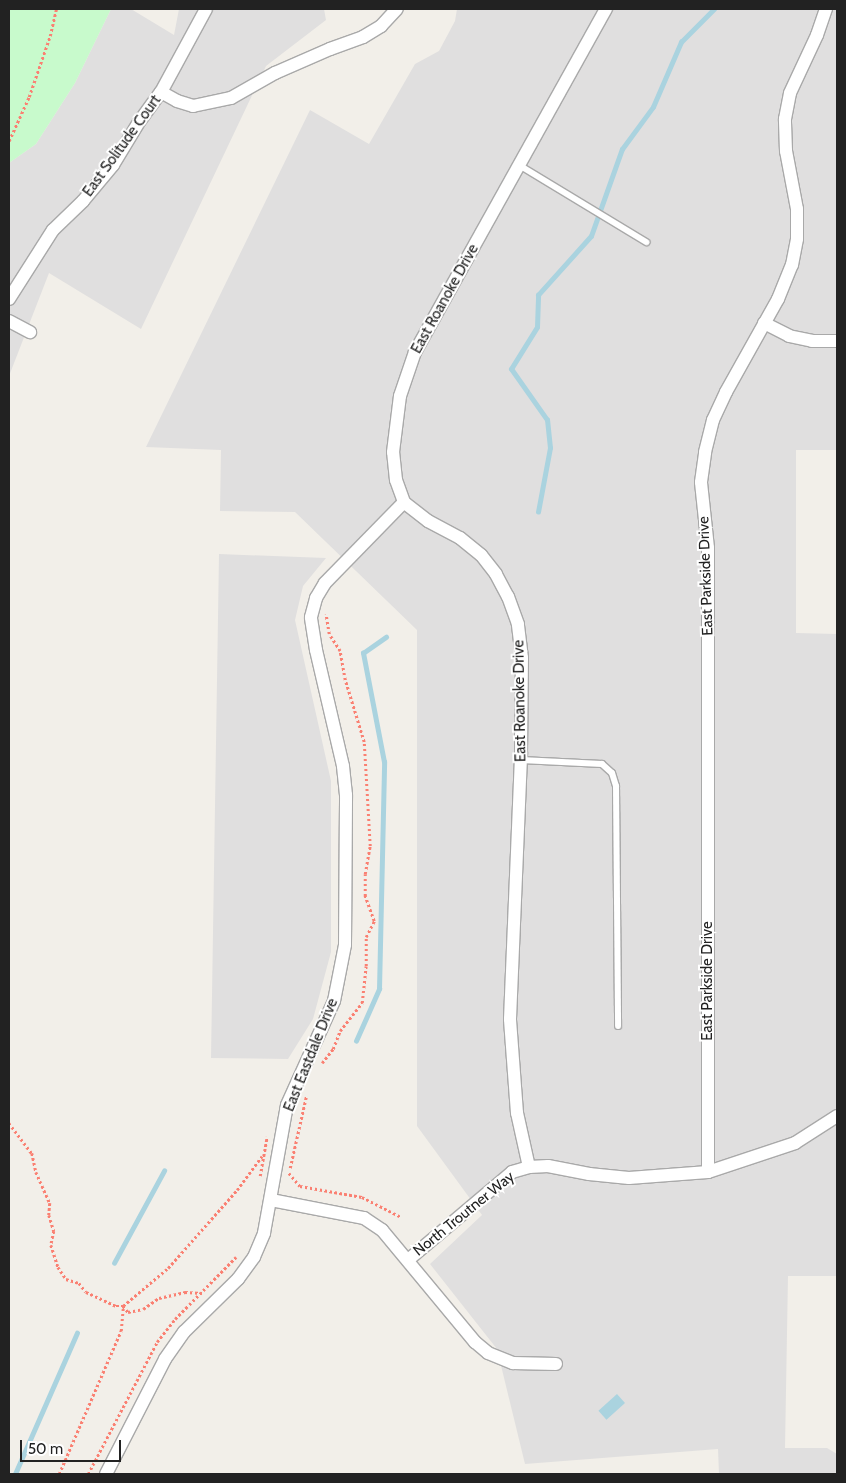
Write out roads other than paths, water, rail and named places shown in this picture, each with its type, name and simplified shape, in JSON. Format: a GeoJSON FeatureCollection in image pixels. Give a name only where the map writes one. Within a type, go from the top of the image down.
{"type":"FeatureCollection","features":[{"type":"Feature","properties":{"kind":"street","name":"East Solitude Court"},"geometry":{"type":"LineString","coordinates":[[9,299],[52,230],[83,201],[113,165],[139,122],[161,92],[206,9]]}},
{"type":"Feature","properties":{"kind":"street"},"geometry":{"type":"LineString","coordinates":[[161,92],[177,102],[193,106],[231,98],[275,73],[363,37],[381,26],[397,9]]}},
{"type":"Feature","properties":{"kind":"street","name":"East Roanoke Drive"},"geometry":{"type":"LineString","coordinates":[[529,1167],[517,1113],[510,1019],[521,760],[522,658],[518,624],[508,596],[496,574],[481,555],[460,538],[428,521],[404,502],[396,480],[393,452],[398,407],[415,352],[606,9]]}},
{"type":"Feature","properties":{"kind":"street","name":"East Parkside Drive"},"geometry":{"type":"LineString","coordinates":[[708,1172],[708,548],[701,482],[705,452],[713,420],[726,392],[778,299],[792,265],[797,239],[797,209],[786,151],[785,119],[790,93],[817,35],[826,9]]}},
{"type":"Feature","properties":{"kind":"street"},"geometry":{"type":"LineString","coordinates":[[9,321],[30,332]]}},
{"type":"Feature","properties":{"kind":"street"},"geometry":{"type":"LineString","coordinates":[[764,324],[788,336],[812,341],[837,341]]}},
{"type":"Feature","properties":{"kind":"street","name":"East Eastdale Drive"},"geometry":{"type":"LineString","coordinates":[[106,1474],[174,1346],[238,1279],[254,1257],[264,1233],[288,1103],[334,1002],[345,945],[346,795],[343,766],[316,650],[311,617],[316,598],[325,583],[404,502]]}},
{"type":"Feature","properties":{"kind":"street","name":"North Troutner Way"},"geometry":{"type":"LineString","coordinates":[[408,1260],[512,1172],[529,1167],[548,1166],[589,1174],[629,1178],[708,1172],[795,1143],[837,1116]]}},
{"type":"Feature","properties":{"kind":"street"},"geometry":{"type":"LineString","coordinates":[[271,1200],[364,1218],[382,1230],[475,1342],[488,1353],[513,1363],[556,1364]]}},
{"type":"Feature","properties":{"kind":"lane"},"geometry":{"type":"LineString","coordinates":[[519,165],[646,242]]}},
{"type":"Feature","properties":{"kind":"lane"},"geometry":{"type":"LineString","coordinates":[[521,760],[602,764],[612,773],[616,786],[618,1026]]}},
{"type":"Feature","properties":{"kind":"water"},"geometry":{"type":"Polygon","coordinates":[[[617,1394],[625,1403],[606,1420],[598,1411],[617,1394]]]}},
{"type":"Feature","properties":{"kind":"waterway"},"geometry":{"type":"LineString","coordinates":[[538,512],[550,448],[547,420],[511,369],[537,327],[538,295],[591,236],[622,149],[653,107],[681,42],[714,9]]}},
{"type":"Feature","properties":{"kind":"waterway"},"geometry":{"type":"LineString","coordinates":[[356,1041],[379,989],[384,762],[363,653],[386,637]]}},
{"type":"Feature","properties":{"kind":"waterway"},"geometry":{"type":"LineString","coordinates":[[114,1263],[164,1171]]}},
{"type":"Feature","properties":{"kind":"waterway"},"geometry":{"type":"LineString","coordinates":[[15,1474],[77,1333]]}}]}
